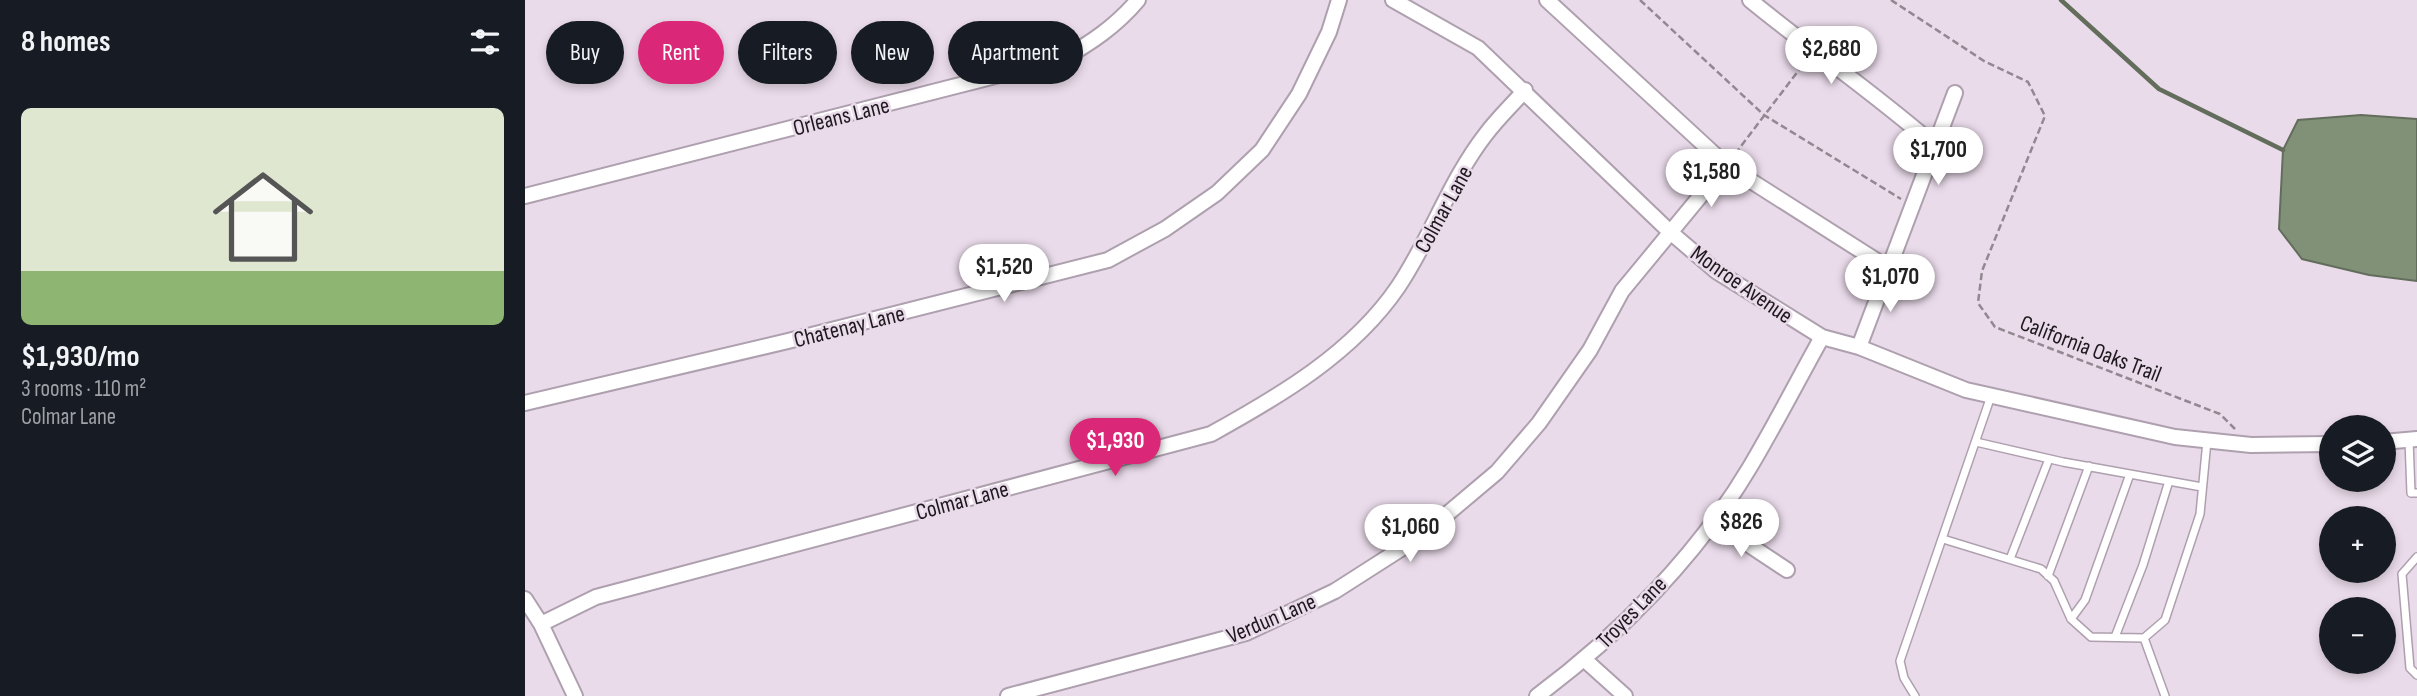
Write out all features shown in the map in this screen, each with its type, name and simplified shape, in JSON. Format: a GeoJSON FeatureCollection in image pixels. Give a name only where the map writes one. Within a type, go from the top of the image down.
{"type":"FeatureCollection","features":[{"type":"Feature","properties":{"kind":"street","name":"Orleans Lane"},"geometry":{"type":"LineString","coordinates":[[525,196],[1062,59],[1095,40],[1122,19],[1138,0]]}},
{"type":"Feature","properties":{"kind":"street","name":"Chatenay Lane"},"geometry":{"type":"LineString","coordinates":[[525,403],[788,341],[1108,260],[1165,229],[1217,193],[1262,150],[1299,94],[1329,32],[1339,0]]}},
{"type":"Feature","properties":{"kind":"street","name":"Monroe Avenue"},"geometry":{"type":"LineString","coordinates":[[1393,0],[1478,48],[1525,90],[1669,231],[1716,271],[1822,337],[1859,347],[1966,390],[2175,437],[2251,445],[2319,444]]}},
{"type":"Feature","properties":{"kind":"street"},"geometry":{"type":"LineString","coordinates":[[1548,0],[1726,164],[1888,268]]}},
{"type":"Feature","properties":{"kind":"street"},"geometry":{"type":"LineString","coordinates":[[1750,0],[1813,52],[1892,108],[1935,146]]}},
{"type":"Feature","properties":{"kind":"street","name":"Colmar Lane"},"geometry":{"type":"LineString","coordinates":[[541,624],[596,597],[1211,434],[1279,396],[1323,364],[1363,327],[1397,289],[1485,135],[1525,90]]}},
{"type":"Feature","properties":{"kind":"street"},"geometry":{"type":"LineString","coordinates":[[1859,347],[1955,93]]}},
{"type":"Feature","properties":{"kind":"street","name":"Verdun Lane"},"geometry":{"type":"LineString","coordinates":[[1008,696],[1246,633],[1335,591],[1421,536],[1497,472],[1539,423],[1590,350],[1622,291],[1726,164]]}},
{"type":"Feature","properties":{"kind":"street","name":"Troyes Lane"},"geometry":{"type":"LineString","coordinates":[[1537,696],[1585,660],[1657,588],[1713,522],[1749,469],[1822,337]]}},
{"type":"Feature","properties":{"kind":"street"},"geometry":{"type":"LineString","coordinates":[[1713,522],[1787,570]]}},
{"type":"Feature","properties":{"kind":"street"},"geometry":{"type":"LineString","coordinates":[[525,599],[541,624],[575,696]]}},
{"type":"Feature","properties":{"kind":"street"},"geometry":{"type":"LineString","coordinates":[[1585,660],[1625,696]]}},
{"type":"Feature","properties":{"kind":"lane"},"geometry":{"type":"LineString","coordinates":[[1915,696],[1900,661],[1991,396]]}},
{"type":"Feature","properties":{"kind":"lane"},"geometry":{"type":"LineString","coordinates":[[1943,539],[2041,569],[2054,581],[2071,619],[2091,637],[2144,638],[2165,620],[2200,514],[2207,440]]}},
{"type":"Feature","properties":{"kind":"lane"},"geometry":{"type":"LineString","coordinates":[[2413,440],[2411,493],[2417,493]]}},
{"type":"Feature","properties":{"kind":"lane"},"geometry":{"type":"LineString","coordinates":[[1976,442],[2049,459],[2201,487]]}},
{"type":"Feature","properties":{"kind":"lane"},"geometry":{"type":"LineString","coordinates":[[2010,559],[2049,459]]}},
{"type":"Feature","properties":{"kind":"lane"},"geometry":{"type":"LineString","coordinates":[[2048,576],[2089,466]]}},
{"type":"Feature","properties":{"kind":"lane"},"geometry":{"type":"LineString","coordinates":[[2071,619],[2085,600],[2130,474]]}},
{"type":"Feature","properties":{"kind":"lane"},"geometry":{"type":"LineString","coordinates":[[2115,638],[2143,565],[2169,481]]}},
{"type":"Feature","properties":{"kind":"lane"},"geometry":{"type":"LineString","coordinates":[[2417,557],[2402,573],[2410,668],[2417,675]]}},
{"type":"Feature","properties":{"kind":"lane"},"geometry":{"type":"LineString","coordinates":[[2144,638],[2165,696]]}},
{"type":"Feature","properties":{"kind":"path"},"geometry":{"type":"LineString","coordinates":[[1640,0],[1764,115],[1912,206]]}},
{"type":"Feature","properties":{"kind":"path","name":"California Oaks Trail"},"geometry":{"type":"LineString","coordinates":[[1891,0],[1984,61],[2028,82],[2045,116],[1982,271],[1978,303],[1995,327],[2220,414],[2251,445]]}},
{"type":"Feature","properties":{"kind":"path"},"geometry":{"type":"LineString","coordinates":[[1726,164],[1813,52]]}},
{"type":"Feature","properties":{"kind":"shaded area"},"geometry":{"type":"Polygon","coordinates":[[[2361,115],[2417,119],[2417,281],[2369,275],[2302,259],[2279,229],[2283,150],[2298,120],[2361,115]]]}},
{"type":"Feature","properties":{"kind":"waterway"},"geometry":{"type":"LineString","coordinates":[[2061,0],[2159,89],[2283,150]]}}]}
